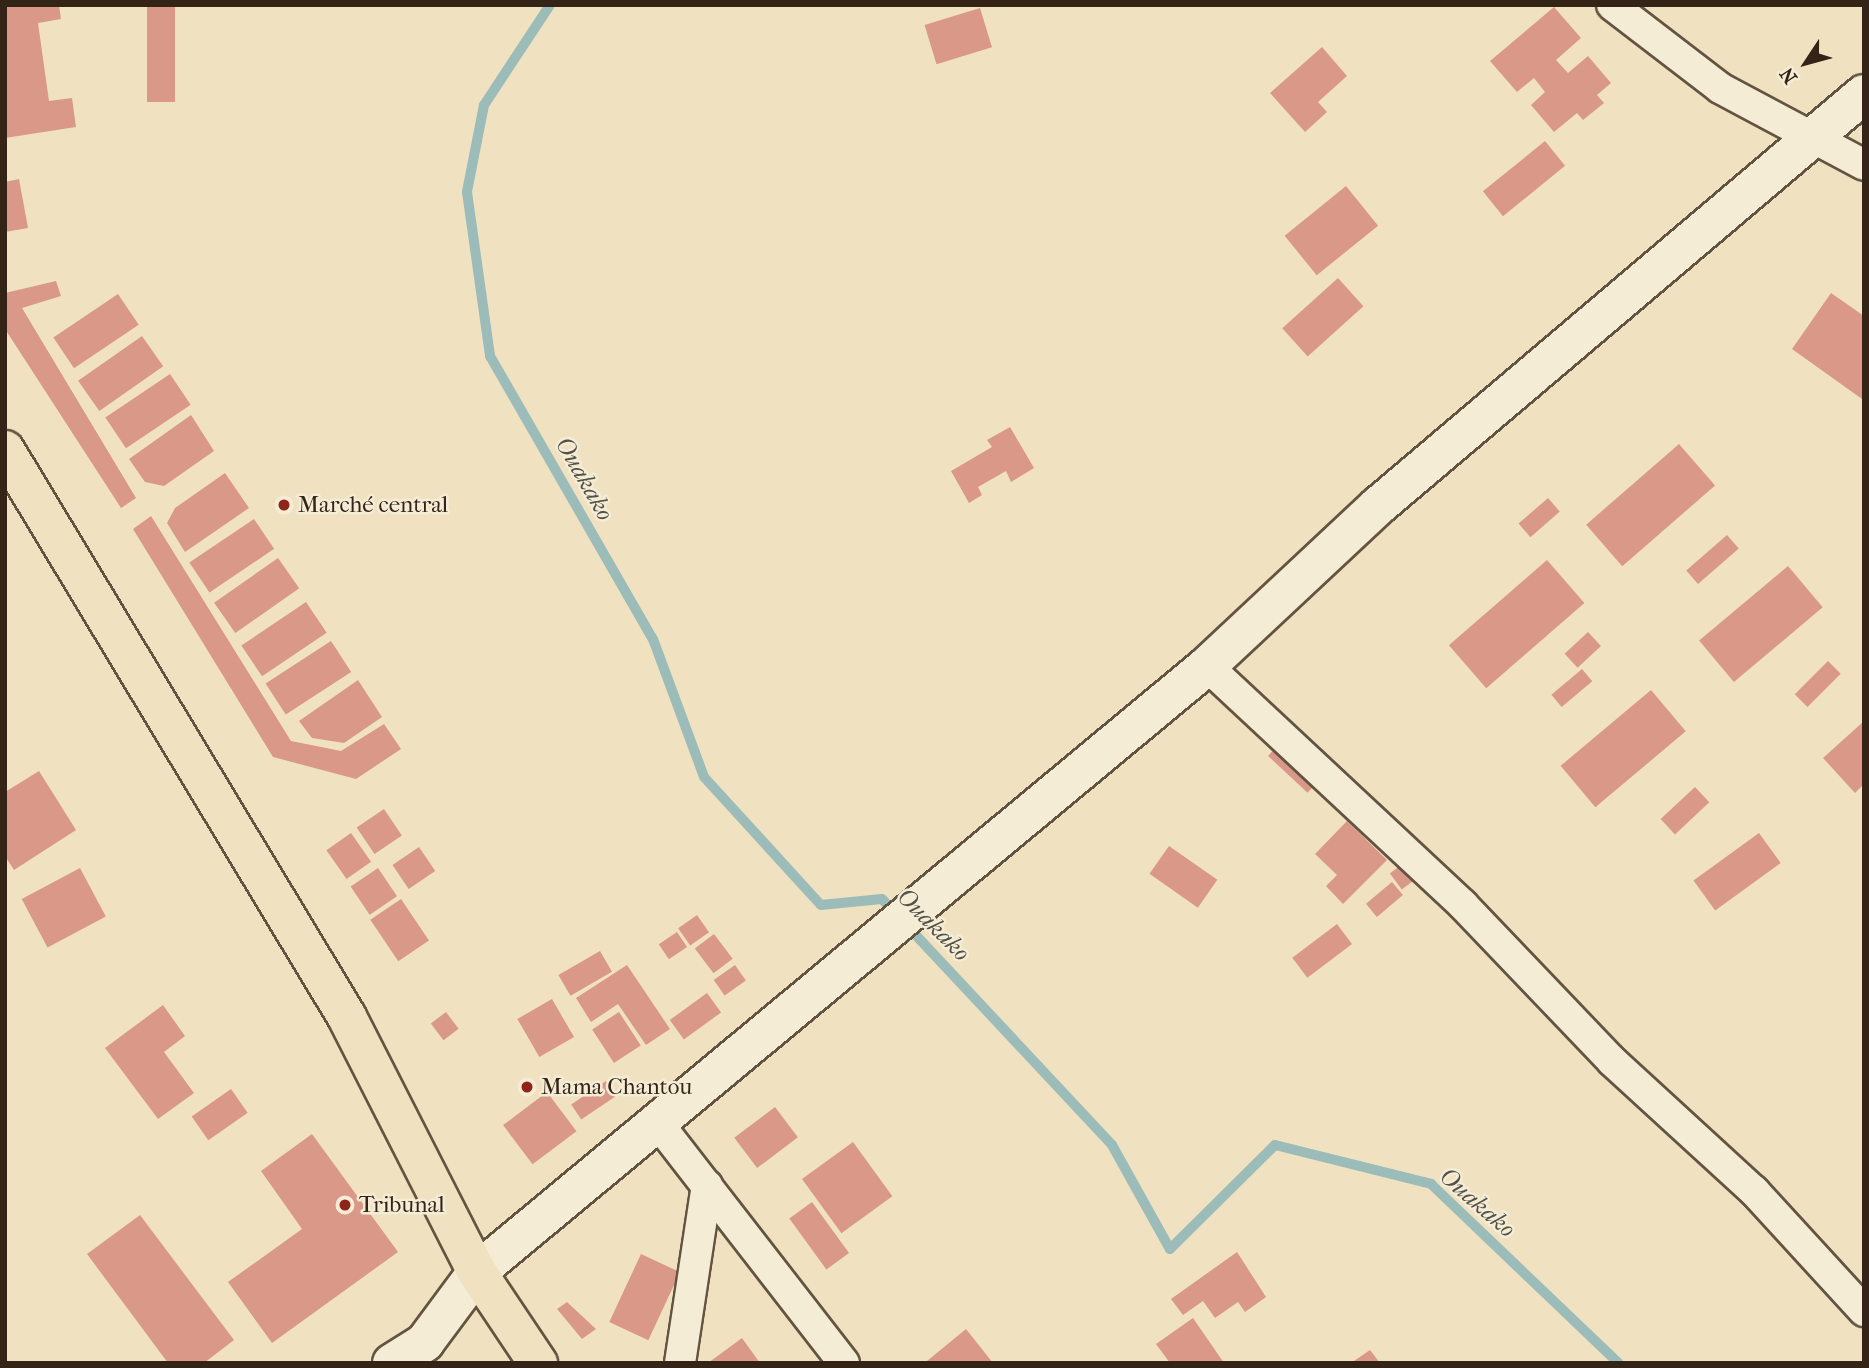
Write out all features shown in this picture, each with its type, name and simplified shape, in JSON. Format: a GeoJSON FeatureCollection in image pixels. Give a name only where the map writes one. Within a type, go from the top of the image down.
{"type":"FeatureCollection","features":[{"type":"Feature","properties":{"kind":"main road"},"geometry":{"type":"LineString","coordinates":[[5,450],[347,1017],[477,1272],[538,1363]]}},
{"type":"Feature","properties":{"kind":"street"},"geometry":{"type":"LineString","coordinates":[[1612,5],[1720,88],[1809,140],[1864,165]]}},
{"type":"Feature","properties":{"kind":"street"},"geometry":{"type":"LineString","coordinates":[[391,1363],[425,1342],[477,1272],[821,983],[1207,666],[1378,506],[1864,94]]}},
{"type":"Feature","properties":{"kind":"street"},"geometry":{"type":"LineString","coordinates":[[1207,666],[1463,905],[1612,1061],[1754,1191],[1864,1311]]}},
{"type":"Feature","properties":{"kind":"street"},"geometry":{"type":"LineString","coordinates":[[657,1122],[844,1363]]}},
{"type":"Feature","properties":{"kind":"street"},"geometry":{"type":"LineString","coordinates":[[680,1363],[707,1185]]}},
{"type":"Feature","properties":{"kind":"building"},"geometry":{"type":"Polygon","coordinates":[[[5,5],[59,5],[61,19],[38,23],[49,101],[72,98],[76,127],[5,138],[5,5]]]}},
{"type":"Feature","properties":{"kind":"building"},"geometry":{"type":"Polygon","coordinates":[[[147,5],[175,5],[175,102],[147,102],[147,5]]]}},
{"type":"Feature","properties":{"kind":"building"},"geometry":{"type":"Polygon","coordinates":[[[1554,7],[1581,38],[1556,60],[1568,73],[1588,56],[1611,83],[1597,95],[1604,103],[1583,120],[1577,113],[1554,132],[1531,105],[1545,92],[1534,78],[1517,92],[1490,61],[1554,7]]]}},
{"type":"Feature","properties":{"kind":"building"},"geometry":{"type":"Polygon","coordinates":[[[980,8],[992,47],[937,64],[925,25],[980,8]]]}},
{"type":"Feature","properties":{"kind":"building"},"geometry":{"type":"Polygon","coordinates":[[[1322,47],[1347,76],[1318,102],[1327,112],[1305,132],[1270,93],[1322,47]]]}},
{"type":"Feature","properties":{"kind":"building"},"geometry":{"type":"Polygon","coordinates":[[[1545,141],[1565,166],[1503,216],[1483,191],[1545,141]]]}},
{"type":"Feature","properties":{"kind":"building"},"geometry":{"type":"Polygon","coordinates":[[[19,179],[28,228],[5,232],[5,182],[19,179]]]}},
{"type":"Feature","properties":{"kind":"building"},"geometry":{"type":"Polygon","coordinates":[[[1346,186],[1378,226],[1317,275],[1285,236],[1346,186]]]}},
{"type":"Feature","properties":{"kind":"building"},"geometry":{"type":"Polygon","coordinates":[[[1338,278],[1363,306],[1308,356],[1282,328],[1338,278]]]}},
{"type":"Feature","properties":{"kind":"building"},"geometry":{"type":"Polygon","coordinates":[[[56,281],[61,296],[22,308],[136,498],[121,508],[5,329],[5,293],[56,281]]]}},
{"type":"Feature","properties":{"kind":"building"},"geometry":{"type":"Polygon","coordinates":[[[1831,293],[1864,316],[1862,399],[1792,349],[1831,293]]]}},
{"type":"Feature","properties":{"kind":"building"},"geometry":{"type":"Polygon","coordinates":[[[118,294],[139,325],[74,368],[53,338],[118,294]]]}},
{"type":"Feature","properties":{"kind":"building"},"geometry":{"type":"Polygon","coordinates":[[[142,336],[163,366],[99,411],[78,381],[142,336]]]}},
{"type":"Feature","properties":{"kind":"building"},"geometry":{"type":"Polygon","coordinates":[[[170,374],[191,405],[126,448],[105,418],[170,374]]]}},
{"type":"Feature","properties":{"kind":"building"},"geometry":{"type":"Polygon","coordinates":[[[191,415],[214,451],[164,486],[145,482],[129,459],[191,415]]]}},
{"type":"Feature","properties":{"kind":"building"},"geometry":{"type":"Polygon","coordinates":[[[1010,427],[1034,468],[1011,482],[1006,471],[978,487],[982,495],[969,503],[951,471],[992,447],[987,440],[1010,427]]]}},
{"type":"Feature","properties":{"kind":"building"},"geometry":{"type":"Polygon","coordinates":[[[1679,444],[1715,486],[1622,566],[1586,525],[1679,444]]]}},
{"type":"Feature","properties":{"kind":"building"},"geometry":{"type":"Polygon","coordinates":[[[225,473],[249,508],[185,552],[167,523],[175,508],[225,473]]]}},
{"type":"Feature","properties":{"kind":"building"},"geometry":{"type":"Polygon","coordinates":[[[1548,498],[1560,512],[1530,537],[1519,524],[1548,498]]]}},
{"type":"Feature","properties":{"kind":"building"},"geometry":{"type":"Polygon","coordinates":[[[151,516],[291,741],[341,751],[384,724],[401,749],[356,779],[273,757],[133,529],[151,516]]]}},
{"type":"Feature","properties":{"kind":"building"},"geometry":{"type":"Polygon","coordinates":[[[254,519],[274,549],[209,592],[189,563],[254,519]]]}},
{"type":"Feature","properties":{"kind":"building"},"geometry":{"type":"Polygon","coordinates":[[[1727,535],[1739,549],[1698,584],[1686,570],[1727,535]]]}},
{"type":"Feature","properties":{"kind":"building"},"geometry":{"type":"Polygon","coordinates":[[[278,558],[299,588],[235,633],[214,603],[278,558]]]}},
{"type":"Feature","properties":{"kind":"building"},"geometry":{"type":"Polygon","coordinates":[[[1547,560],[1584,603],[1486,688],[1449,645],[1547,560]]]}},
{"type":"Feature","properties":{"kind":"building"},"geometry":{"type":"Polygon","coordinates":[[[1788,566],[1823,607],[1734,682],[1699,641],[1788,566]]]}},
{"type":"Feature","properties":{"kind":"building"},"geometry":{"type":"Polygon","coordinates":[[[306,602],[327,633],[262,676],[241,646],[306,602]]]}},
{"type":"Feature","properties":{"kind":"building"},"geometry":{"type":"Polygon","coordinates":[[[1588,632],[1601,646],[1578,668],[1565,654],[1588,632]]]}},
{"type":"Feature","properties":{"kind":"building"},"geometry":{"type":"Polygon","coordinates":[[[331,641],[351,672],[286,715],[266,683],[331,641]]]}},
{"type":"Feature","properties":{"kind":"building"},"geometry":{"type":"Polygon","coordinates":[[[1828,661],[1841,674],[1807,707],[1795,694],[1828,661]]]}},
{"type":"Feature","properties":{"kind":"building"},"geometry":{"type":"Polygon","coordinates":[[[1582,669],[1592,681],[1562,707],[1551,695],[1582,669]]]}},
{"type":"Feature","properties":{"kind":"building"},"geometry":{"type":"Polygon","coordinates":[[[358,680],[382,717],[344,743],[312,738],[299,721],[358,680]]]}},
{"type":"Feature","properties":{"kind":"building"},"geometry":{"type":"Polygon","coordinates":[[[1651,690],[1686,731],[1595,807],[1561,766],[1651,690]]]}},
{"type":"Feature","properties":{"kind":"building"},"geometry":{"type":"Polygon","coordinates":[[[1864,721],[1864,784],[1855,793],[1823,758],[1864,721]]]}},
{"type":"Feature","properties":{"kind":"building"},"geometry":{"type":"Polygon","coordinates":[[[1281,742],[1320,779],[1308,793],[1268,756],[1281,742]]]}},
{"type":"Feature","properties":{"kind":"building"},"geometry":{"type":"Polygon","coordinates":[[[39,771],[76,830],[14,870],[5,856],[5,792],[39,771]]]}},
{"type":"Feature","properties":{"kind":"building"},"geometry":{"type":"Polygon","coordinates":[[[1695,787],[1709,802],[1675,834],[1661,819],[1695,787]]]}},
{"type":"Feature","properties":{"kind":"building"},"geometry":{"type":"Polygon","coordinates":[[[384,809],[402,836],[375,854],[357,827],[384,809]]]}},
{"type":"Feature","properties":{"kind":"building"},"geometry":{"type":"Polygon","coordinates":[[[1347,821],[1387,860],[1343,904],[1326,886],[1337,875],[1315,854],[1347,821]]]}},
{"type":"Feature","properties":{"kind":"building"},"geometry":{"type":"Polygon","coordinates":[[[351,833],[371,862],[347,879],[326,850],[351,833]]]}},
{"type":"Feature","properties":{"kind":"building"},"geometry":{"type":"Polygon","coordinates":[[[1759,833],[1781,863],[1715,911],[1693,881],[1759,833]]]}},
{"type":"Feature","properties":{"kind":"building"},"geometry":{"type":"Polygon","coordinates":[[[1169,846],[1217,880],[1198,908],[1149,874],[1169,846]]]}},
{"type":"Feature","properties":{"kind":"building"},"geometry":{"type":"Polygon","coordinates":[[[419,847],[435,871],[409,889],[392,865],[419,847]]]}},
{"type":"Feature","properties":{"kind":"building"},"geometry":{"type":"Polygon","coordinates":[[[1401,865],[1413,881],[1402,889],[1390,873],[1401,865]]]}},
{"type":"Feature","properties":{"kind":"building"},"geometry":{"type":"Polygon","coordinates":[[[80,868],[106,917],[48,948],[22,899],[80,868]]]}},
{"type":"Feature","properties":{"kind":"building"},"geometry":{"type":"Polygon","coordinates":[[[378,868],[397,896],[370,915],[351,886],[378,868]]]}},
{"type":"Feature","properties":{"kind":"building"},"geometry":{"type":"Polygon","coordinates":[[[1392,882],[1403,895],[1377,917],[1366,904],[1392,882]]]}},
{"type":"Feature","properties":{"kind":"building"},"geometry":{"type":"Polygon","coordinates":[[[401,899],[429,940],[398,961],[370,920],[401,899]]]}},
{"type":"Feature","properties":{"kind":"building"},"geometry":{"type":"Polygon","coordinates":[[[697,915],[709,932],[690,945],[678,928],[697,915]]]}},
{"type":"Feature","properties":{"kind":"building"},"geometry":{"type":"Polygon","coordinates":[[[1337,924],[1352,944],[1307,978],[1292,958],[1337,924]]]}},
{"type":"Feature","properties":{"kind":"building"},"geometry":{"type":"Polygon","coordinates":[[[677,932],[687,947],[669,959],[659,944],[677,932]]]}},
{"type":"Feature","properties":{"kind":"building"},"geometry":{"type":"Polygon","coordinates":[[[714,934],[733,959],[713,973],[695,948],[714,934]]]}},
{"type":"Feature","properties":{"kind":"building"},"geometry":{"type":"Polygon","coordinates":[[[600,951],[612,972],[570,996],[558,975],[600,951]]]}},
{"type":"Feature","properties":{"kind":"building"},"geometry":{"type":"Polygon","coordinates":[[[627,965],[670,1029],[646,1045],[618,1004],[591,1022],[576,998],[627,965]]]}},
{"type":"Feature","properties":{"kind":"building"},"geometry":{"type":"Polygon","coordinates":[[[735,965],[746,981],[725,995],[714,980],[735,965]]]}},
{"type":"Feature","properties":{"kind":"building"},"geometry":{"type":"Polygon","coordinates":[[[707,993],[721,1012],[684,1039],[670,1020],[707,993]]]}},
{"type":"Feature","properties":{"kind":"building"},"geometry":{"type":"Polygon","coordinates":[[[552,999],[574,1037],[539,1057],[517,1019],[552,999]]]}},
{"type":"Feature","properties":{"kind":"building"},"geometry":{"type":"Polygon","coordinates":[[[163,1005],[185,1036],[164,1052],[194,1093],[158,1119],[105,1048],[163,1005]]]}},
{"type":"Feature","properties":{"kind":"building"},"geometry":{"type":"Polygon","coordinates":[[[446,1012],[459,1029],[443,1040],[431,1023],[446,1012]]]}},
{"type":"Feature","properties":{"kind":"building"},"geometry":{"type":"Polygon","coordinates":[[[619,1012],[641,1046],[614,1063],[592,1029],[619,1012]]]}},
{"type":"Feature","properties":{"kind":"building"},"geometry":{"type":"Polygon","coordinates":[[[606,1081],[616,1096],[581,1119],[571,1104],[606,1081]]]}},
{"type":"Feature","properties":{"kind":"building"},"geometry":{"type":"Polygon","coordinates":[[[231,1089],[248,1113],[208,1140],[192,1117],[231,1089]]]}},
{"type":"Feature","properties":{"kind":"building"},"geometry":{"type":"Polygon","coordinates":[[[547,1092],[576,1131],[533,1164],[503,1125],[547,1092]]]}},
{"type":"Feature","properties":{"kind":"building"},"geometry":{"type":"Polygon","coordinates":[[[775,1107],[798,1137],[757,1168],[734,1138],[775,1107]]]}},
{"type":"Feature","properties":{"kind":"building"},"geometry":{"type":"Polygon","coordinates":[[[312,1134],[398,1252],[272,1343],[228,1282],[302,1229],[261,1171],[312,1134]]]}},
{"type":"Feature","properties":{"kind":"building"},"geometry":{"type":"Polygon","coordinates":[[[853,1142],[892,1196],[841,1233],[802,1179],[853,1142]]]}},
{"type":"Feature","properties":{"kind":"building"},"geometry":{"type":"Polygon","coordinates":[[[812,1202],[849,1253],[826,1269],[789,1218],[812,1202]]]}},
{"type":"Feature","properties":{"kind":"building"},"geometry":{"type":"Polygon","coordinates":[[[140,1215],[234,1340],[204,1363],[168,1363],[87,1254],[140,1215]]]}},
{"type":"Feature","properties":{"kind":"building"},"geometry":{"type":"Polygon","coordinates":[[[1237,1252],[1266,1297],[1245,1312],[1238,1302],[1215,1318],[1203,1301],[1183,1315],[1171,1299],[1237,1252]]]}},
{"type":"Feature","properties":{"kind":"building"},"geometry":{"type":"Polygon","coordinates":[[[641,1254],[680,1272],[648,1340],[609,1322],[641,1254]]]}},
{"type":"Feature","properties":{"kind":"building"},"geometry":{"type":"Polygon","coordinates":[[[567,1302],[596,1329],[582,1339],[557,1309],[567,1302]]]}},
{"type":"Feature","properties":{"kind":"building"},"geometry":{"type":"Polygon","coordinates":[[[1193,1318],[1224,1363],[1170,1363],[1156,1344],[1193,1318]]]}},
{"type":"Feature","properties":{"kind":"building"},"geometry":{"type":"Polygon","coordinates":[[[966,1329],[993,1363],[927,1361],[966,1329]]]}},
{"type":"Feature","properties":{"kind":"building"},"geometry":{"type":"Polygon","coordinates":[[[742,1338],[760,1363],[708,1363],[742,1338]]]}},
{"type":"Feature","properties":{"kind":"building"},"geometry":{"type":"Polygon","coordinates":[[[1370,1350],[1380,1363],[1351,1363],[1370,1350]]]}},
{"type":"Feature","properties":{"kind":"waterway","name":"Ouakako"},"geometry":{"type":"LineString","coordinates":[[550,5],[484,105],[467,192],[490,356],[653,639],[704,777],[821,905],[882,899],[1112,1145],[1170,1249],[1275,1145],[1431,1184],[1618,1363]]}},
{"type":"Feature","properties":{"kind":"place","name":"Marché central"},"geometry":{"type":"Point","coordinates":[284,505]}},
{"type":"Feature","properties":{"kind":"place","name":"Mama Chantou"},"geometry":{"type":"Point","coordinates":[527,1087]}},
{"type":"Feature","properties":{"kind":"place","name":"Tribunal"},"geometry":{"type":"Point","coordinates":[345,1205]}}]}
